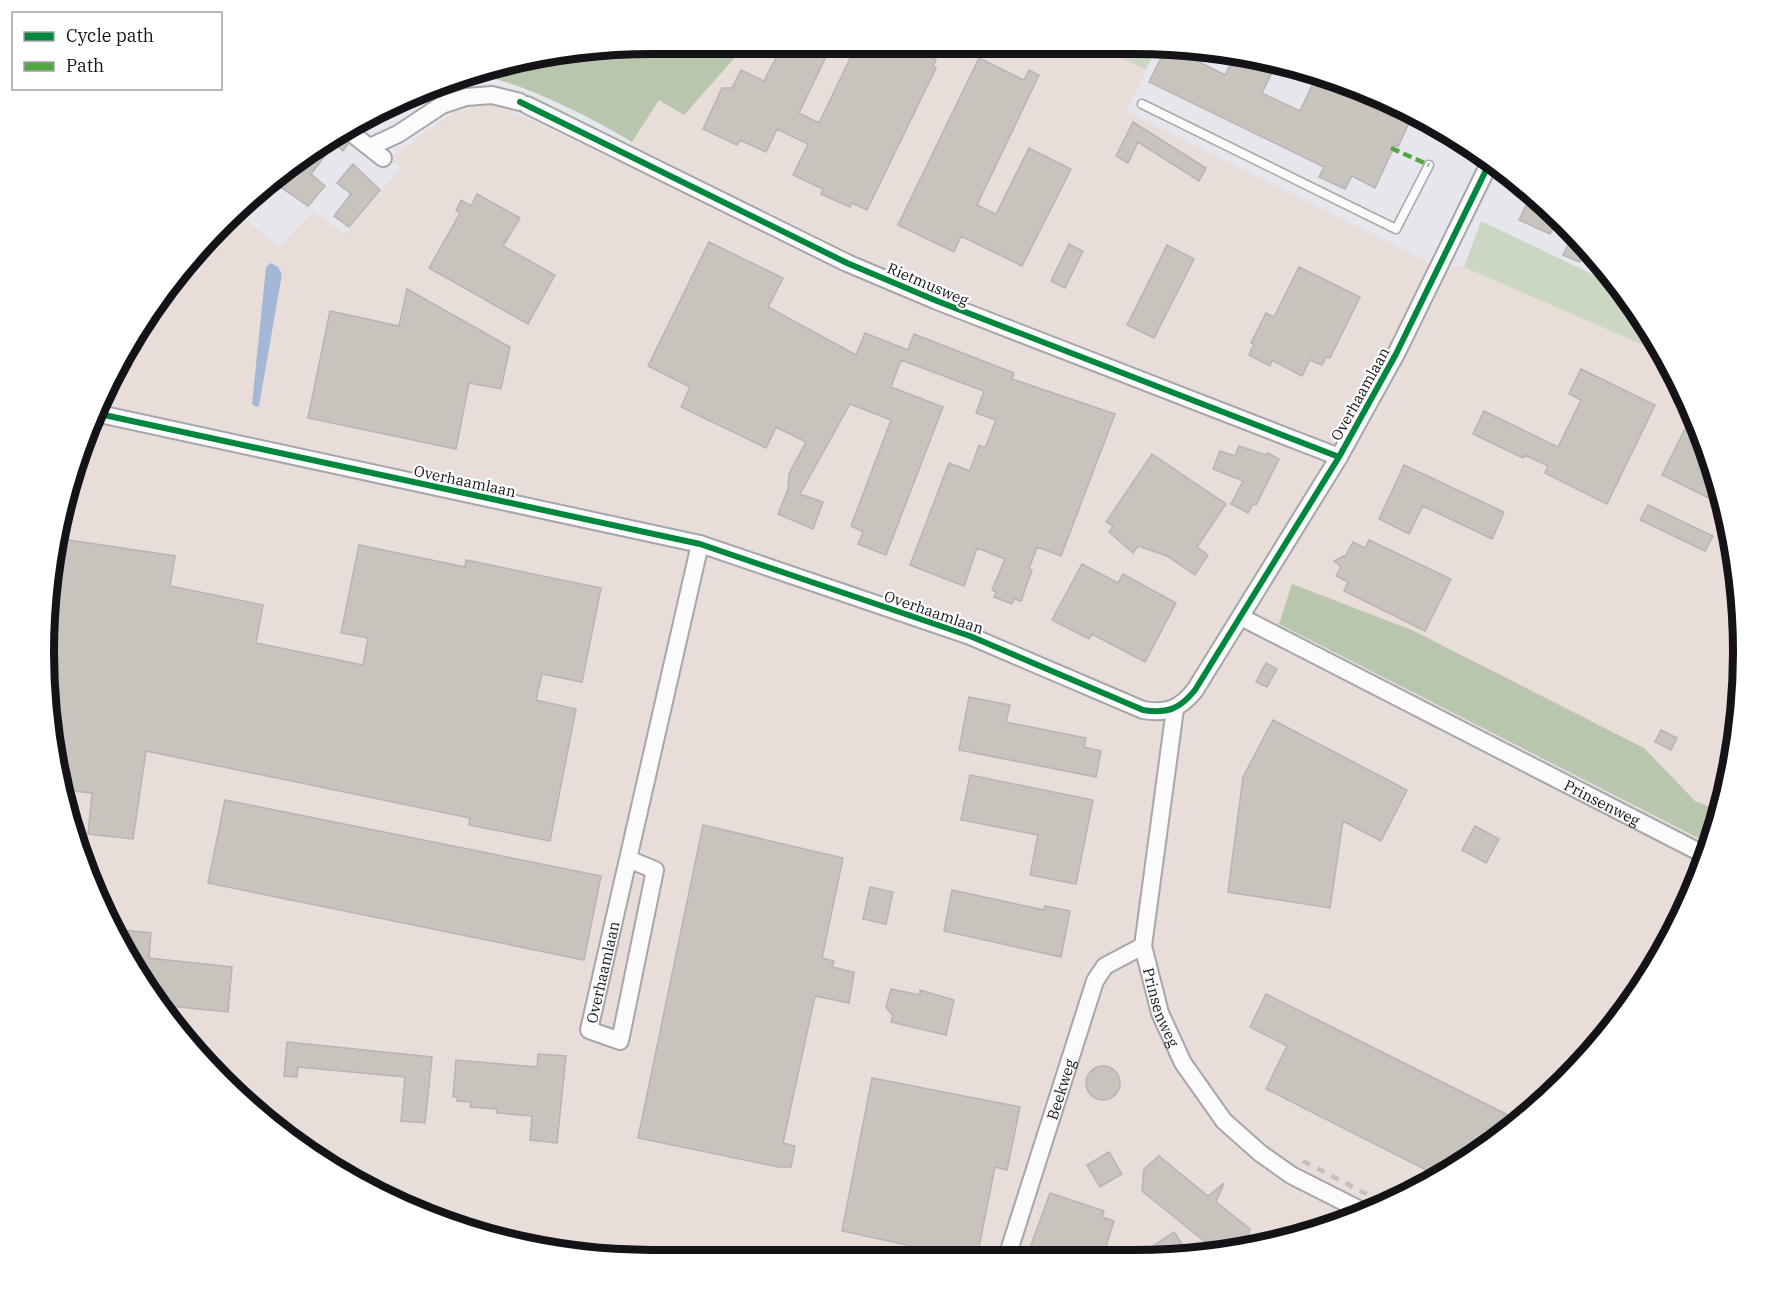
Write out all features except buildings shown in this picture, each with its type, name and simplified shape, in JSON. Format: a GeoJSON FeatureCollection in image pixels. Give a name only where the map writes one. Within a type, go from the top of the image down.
{"type":"FeatureCollection","features":[{"type":"Feature","properties":{"kind":"street","name":"Rietmusweg"},"geometry":{"type":"LineString","coordinates":[[370,147],[398,134],[442,105],[465,97],[492,94],[524,104],[857,267],[937,302],[1339,457]]}},
{"type":"Feature","properties":{"kind":"street"},"geometry":{"type":"LineString","coordinates":[[353,134],[383,158]]}},
{"type":"Feature","properties":{"kind":"street","name":"Overhaamlaan"},"geometry":{"type":"LineString","coordinates":[[103,416],[700,544],[970,636],[1143,710],[1162,713],[1175,709],[1195,690],[1339,457],[1396,354],[1487,169]]}},
{"type":"Feature","properties":{"kind":"street","name":"Overhaamlaan"},"geometry":{"type":"LineString","coordinates":[[628,859],[655,870],[620,1041],[589,1030],[628,859],[700,544]]}},
{"type":"Feature","properties":{"kind":"street","name":"Prinsenweg"},"geometry":{"type":"LineString","coordinates":[[1241,617],[1698,851]]}},
{"type":"Feature","properties":{"kind":"street","name":"Prinsenweg"},"geometry":{"type":"LineString","coordinates":[[1175,709],[1143,946],[1160,1013],[1183,1063],[1224,1121],[1260,1153],[1291,1175],[1355,1207]]}},
{"type":"Feature","properties":{"kind":"street","name":"Beekweg"},"geometry":{"type":"LineString","coordinates":[[1009,1250],[1095,981],[1105,966],[1143,946]]}},
{"type":"Feature","properties":{"kind":"lane"},"geometry":{"type":"LineString","coordinates":[[1142,104],[1396,229],[1429,165]]}},
{"type":"Feature","properties":{"kind":"shaded area"},"geometry":{"type":"Polygon","coordinates":[[[738,54],[1114,54],[1146,70],[1127,112],[1427,262],[1464,267],[1649,347],[1687,423],[1713,497],[1722,535],[1732,613],[1733,652],[1732,691],[1722,769],[1713,807],[1687,881],[1653,951],[1632,984],[1585,1046],[1529,1102],[1467,1149],[1399,1188],[1327,1218],[1252,1239],[1174,1249],[1135,1250],[613,1249],[535,1239],[497,1230],[423,1204],[388,1188],[353,1170],[288,1126],[258,1102],[202,1046],[155,984],[134,951],[100,881],[74,807],[65,769],[55,691],[55,613],[65,535],[74,497],[100,423],[134,353],[178,288],[202,258],[242,217],[280,247],[313,211],[345,234],[400,168],[390,157],[456,111],[490,101],[618,162],[659,100],[684,115],[738,54]]]}},
{"type":"Feature","properties":{"kind":"green space"},"geometry":{"type":"Polygon","coordinates":[[[738,54],[684,115],[659,100],[632,142],[597,122],[534,92],[488,77],[535,65],[613,55],[738,54]]]}},
{"type":"Feature","properties":{"kind":"green space"},"geometry":{"type":"Polygon","coordinates":[[[1114,54],[1154,54],[1146,70],[1114,54]]]}},
{"type":"Feature","properties":{"kind":"green space"},"geometry":{"type":"Polygon","coordinates":[[[1481,221],[1601,279],[1641,334],[1643,345],[1464,267],[1481,221]]]}},
{"type":"Feature","properties":{"kind":"green space"},"geometry":{"type":"Polygon","coordinates":[[[1292,584],[1412,630],[1644,748],[1695,801],[1713,808],[1702,840],[1279,624],[1292,584]]]}},
{"type":"Feature","properties":{"kind":"water"},"geometry":{"type":"Polygon","coordinates":[[[271,263],[278,267],[282,274],[259,406],[256,407],[252,404],[266,267],[271,263]]]}},
{"type":"Feature","properties":{"kind":"railway"},"geometry":{"type":"LineString","coordinates":[[1303,1161],[1376,1199]]}},
{"type":"Feature","properties":{"kind":"marked path"},"geometry":{"type":"LineString","coordinates":[[1391,148],[1429,165]]}},
{"type":"Feature","properties":{"kind":"cycle path"},"geometry":{"type":"LineString","coordinates":[[520,102],[847,263],[937,301],[1339,457]]}},
{"type":"Feature","properties":{"kind":"cycle path"},"geometry":{"type":"LineString","coordinates":[[104,415],[700,544],[970,636],[1143,710],[1172,709],[1184,702],[1195,690],[1339,457],[1396,354],[1487,169]]}}]}
